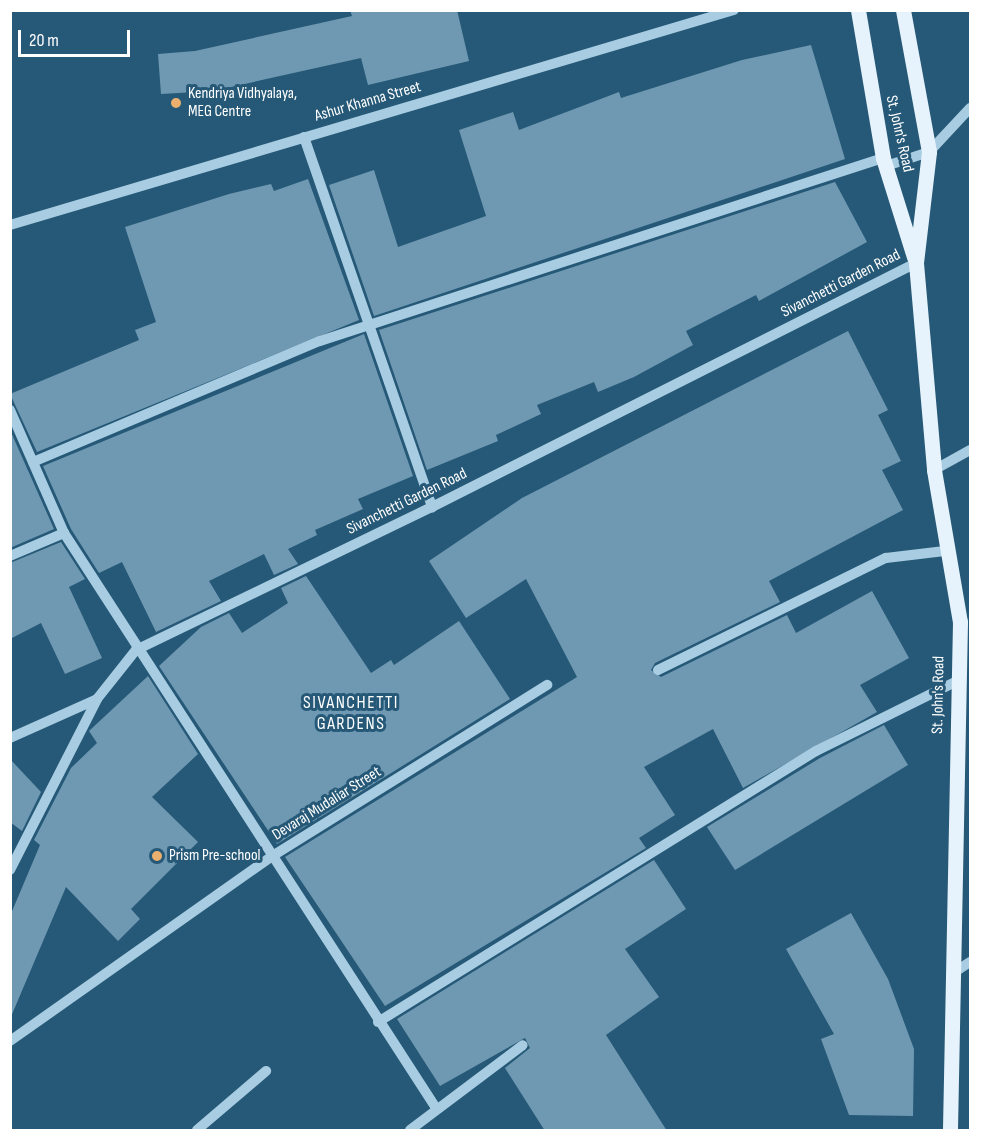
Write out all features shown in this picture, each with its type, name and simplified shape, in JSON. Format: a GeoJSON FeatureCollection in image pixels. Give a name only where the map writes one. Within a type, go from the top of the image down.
{"type":"FeatureCollection","features":[{"type":"Feature","properties":{"kind":"main road","name":"St. John's Road"},"geometry":{"type":"LineString","coordinates":[[858,10],[885,162],[916,263]]}},
{"type":"Feature","properties":{"kind":"main road","name":"St. John's Road"},"geometry":{"type":"LineString","coordinates":[[903,10],[929,152],[916,263],[934,470],[945,551],[965,621],[957,681],[950,1131]]}},
{"type":"Feature","properties":{"kind":"street","name":"Ashur Khanna Street"},"geometry":{"type":"LineString","coordinates":[[10,225],[734,10]]}},
{"type":"Feature","properties":{"kind":"street"},"geometry":{"type":"LineString","coordinates":[[33,462],[366,326],[885,162],[929,152],[970,108]]}},
{"type":"Feature","properties":{"kind":"street"},"geometry":{"type":"LineString","coordinates":[[304,137],[366,326],[432,507]]}},
{"type":"Feature","properties":{"kind":"street","name":"Sivanchetti Garden Road"},"geometry":{"type":"LineString","coordinates":[[10,870],[97,699],[135,650],[432,507],[916,263]]}},
{"type":"Feature","properties":{"kind":"street"},"geometry":{"type":"LineString","coordinates":[[10,410],[64,533],[135,650],[274,855],[378,1022],[436,1108]]}},
{"type":"Feature","properties":{"kind":"street"},"geometry":{"type":"LineString","coordinates":[[934,470],[970,450]]}},
{"type":"Feature","properties":{"kind":"street"},"geometry":{"type":"LineString","coordinates":[[10,556],[64,533]]}},
{"type":"Feature","properties":{"kind":"street"},"geometry":{"type":"LineString","coordinates":[[658,670],[886,558],[945,551]]}},
{"type":"Feature","properties":{"kind":"street"},"geometry":{"type":"LineString","coordinates":[[378,1022],[816,751],[957,681]]}},
{"type":"Feature","properties":{"kind":"street","name":"Devaraj Mudaliar Street"},"geometry":{"type":"LineString","coordinates":[[10,1041],[274,855],[547,685]]}},
{"type":"Feature","properties":{"kind":"street"},"geometry":{"type":"LineString","coordinates":[[10,738],[97,699]]}},
{"type":"Feature","properties":{"kind":"street"},"geometry":{"type":"LineString","coordinates":[[952,973],[970,962]]}},
{"type":"Feature","properties":{"kind":"street"},"geometry":{"type":"LineString","coordinates":[[410,1131],[436,1108],[523,1045]]}},
{"type":"Feature","properties":{"kind":"street"},"geometry":{"type":"LineString","coordinates":[[197,1131],[266,1071]]}},
{"type":"Feature","properties":{"kind":"building"},"geometry":{"type":"Polygon","coordinates":[[[350,10],[457,10],[469,61],[368,85],[361,58],[213,91],[161,94],[158,54],[195,51],[352,16],[350,10]]]}},
{"type":"Feature","properties":{"kind":"building"},"geometry":{"type":"Polygon","coordinates":[[[811,45],[845,159],[374,316],[329,185],[374,170],[398,247],[486,216],[459,130],[513,112],[519,130],[619,92],[621,98],[742,60],[811,45]]]}},
{"type":"Feature","properties":{"kind":"building"},"geometry":{"type":"Polygon","coordinates":[[[308,179],[359,320],[37,452],[10,394],[139,340],[135,330],[156,322],[125,227],[229,194],[271,184],[274,191],[308,179]]]}},
{"type":"Feature","properties":{"kind":"building"},"geometry":{"type":"Polygon","coordinates":[[[835,182],[867,242],[759,301],[756,295],[686,331],[693,345],[634,377],[598,392],[594,382],[537,405],[541,414],[496,435],[498,441],[427,470],[379,330],[835,182]]]}},
{"type":"Feature","properties":{"kind":"building"},"geometry":{"type":"Polygon","coordinates":[[[848,331],[888,410],[878,415],[901,461],[882,470],[903,510],[769,581],[780,602],[655,663],[651,670],[661,677],[787,615],[796,633],[872,591],[909,658],[860,685],[877,712],[743,788],[713,729],[644,767],[675,815],[639,838],[646,848],[385,1006],[285,857],[577,677],[526,579],[466,618],[429,561],[522,498],[848,331]]]}},
{"type":"Feature","properties":{"kind":"building"},"geometry":{"type":"Polygon","coordinates":[[[364,334],[413,476],[358,499],[363,509],[315,530],[317,535],[288,549],[298,564],[274,575],[264,554],[209,581],[221,601],[156,632],[122,562],[99,573],[71,529],[43,466],[364,334]]]}},
{"type":"Feature","properties":{"kind":"building"},"geometry":{"type":"Polygon","coordinates":[[[10,430],[54,529],[10,548],[10,430]]]}},
{"type":"Feature","properties":{"kind":"building"},"geometry":{"type":"Polygon","coordinates":[[[61,542],[85,579],[69,587],[102,658],[65,674],[41,623],[10,639],[10,563],[61,542]]]}},
{"type":"Feature","properties":{"kind":"building"},"geometry":{"type":"Polygon","coordinates":[[[306,576],[371,673],[391,660],[394,665],[459,621],[510,699],[277,844],[159,666],[201,627],[229,613],[242,633],[288,603],[281,588],[306,576]]]}},
{"type":"Feature","properties":{"kind":"building"},"geometry":{"type":"Polygon","coordinates":[[[148,676],[198,754],[152,797],[198,842],[131,909],[140,919],[118,941],[66,887],[10,1019],[10,916],[40,845],[34,840],[71,768],[97,743],[89,731],[148,676]]]}},
{"type":"Feature","properties":{"kind":"building"},"geometry":{"type":"Polygon","coordinates":[[[884,725],[908,765],[735,870],[707,827],[820,758],[884,725]]]}},
{"type":"Feature","properties":{"kind":"building"},"geometry":{"type":"Polygon","coordinates":[[[10,759],[41,792],[22,831],[10,822],[10,759]]]}},
{"type":"Feature","properties":{"kind":"building"},"geometry":{"type":"Polygon","coordinates":[[[654,860],[686,909],[625,949],[659,997],[606,1035],[667,1131],[545,1131],[505,1068],[530,1048],[525,1038],[440,1086],[397,1019],[654,860]]]}},
{"type":"Feature","properties":{"kind":"building"},"geometry":{"type":"Polygon","coordinates":[[[851,913],[888,979],[914,1049],[913,1116],[849,1115],[821,1039],[834,1034],[786,949],[851,913]]]}},
{"type":"Feature","properties":{"kind":"place","name":"Kendriya Vidhyalaya, MEG Centre"},"geometry":{"type":"Point","coordinates":[176,103]}},
{"type":"Feature","properties":{"kind":"place","name":"Prism Pre-school"},"geometry":{"type":"Point","coordinates":[157,856]}},
{"type":"Feature","properties":{"kind":"district","name":"SIVANCHETTI GARDENS"},"geometry":{"type":"Point","coordinates":[351,714]}}]}
